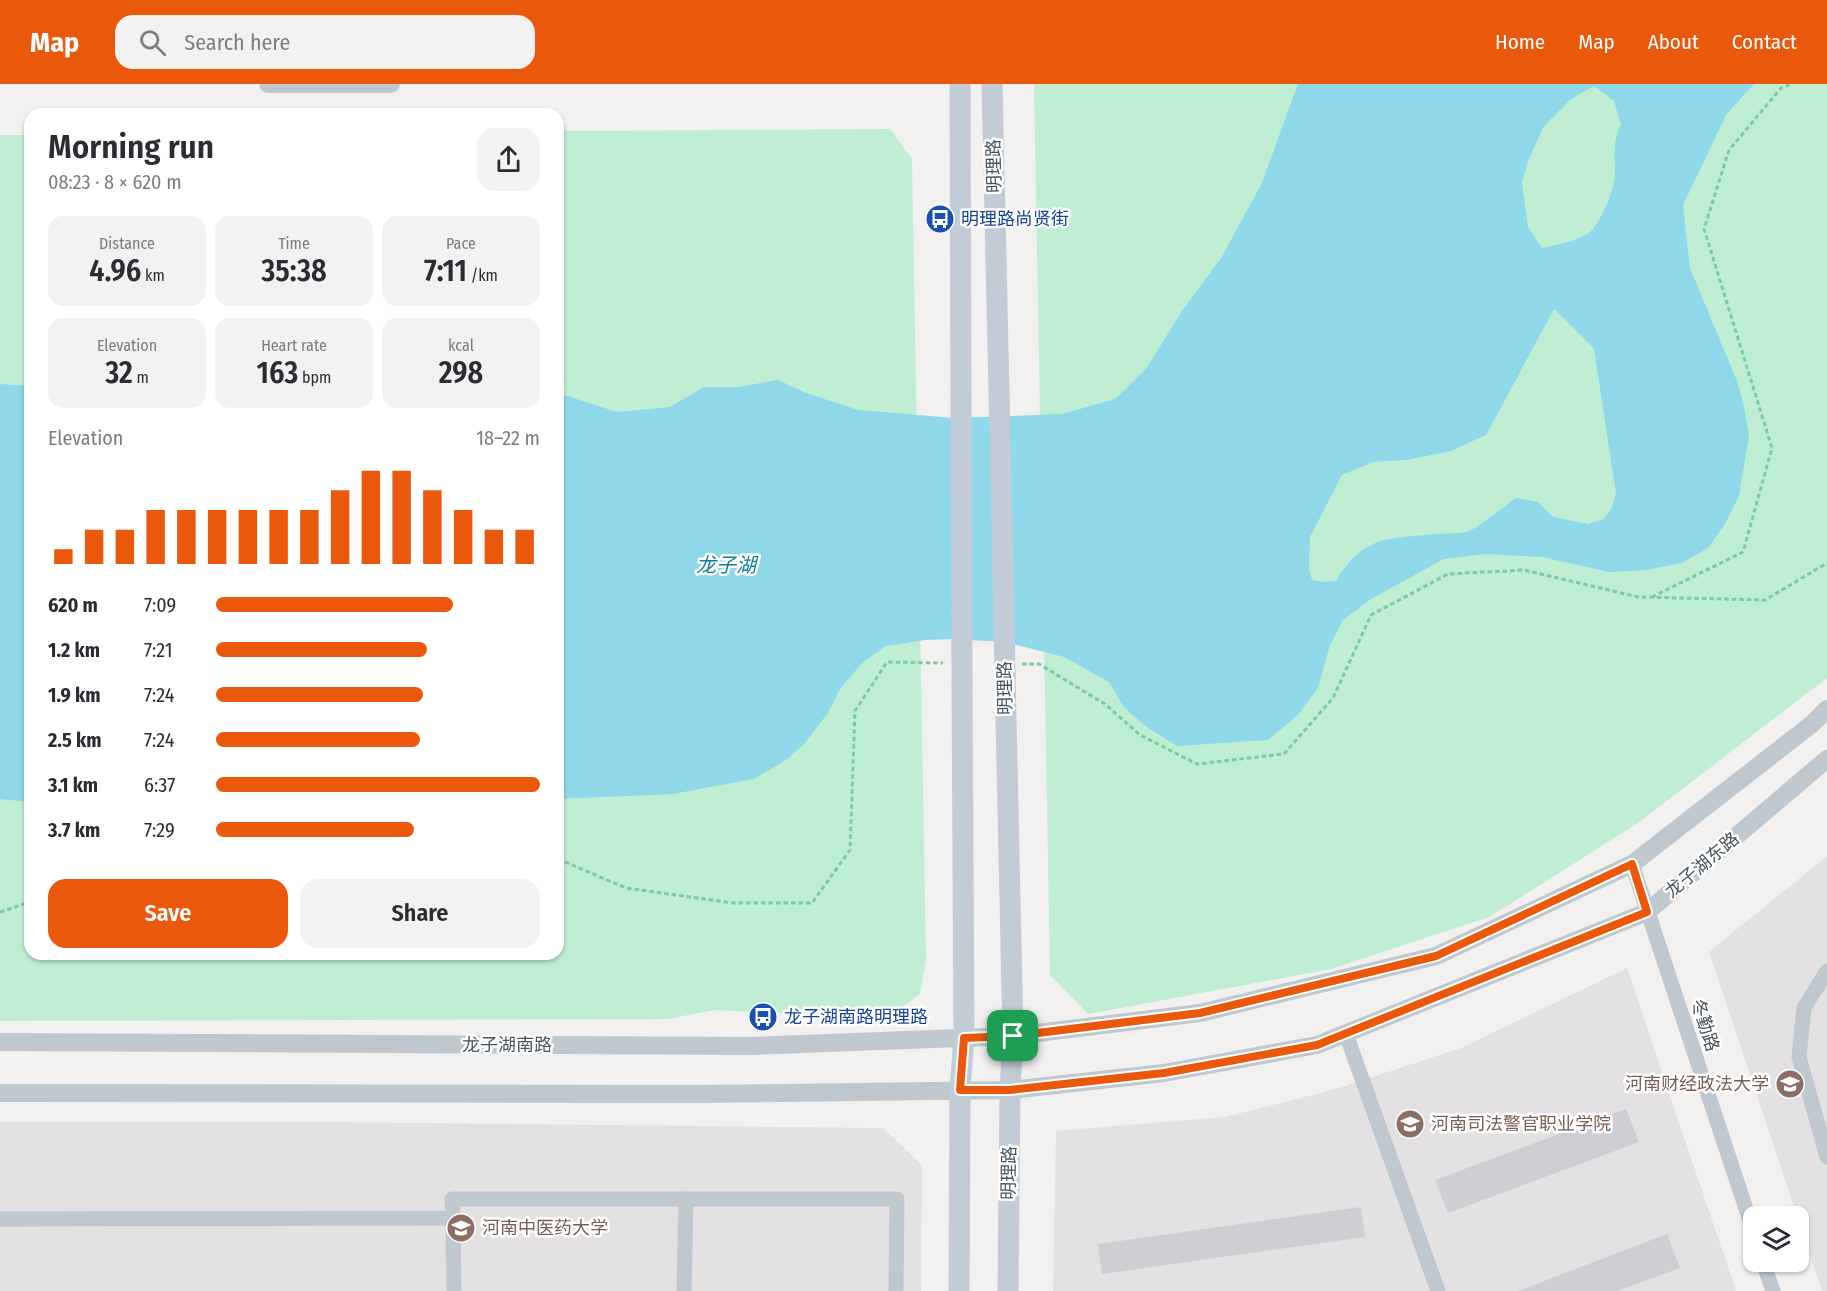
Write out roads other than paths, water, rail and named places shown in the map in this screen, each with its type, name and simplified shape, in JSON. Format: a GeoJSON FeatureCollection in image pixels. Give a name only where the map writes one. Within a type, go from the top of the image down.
{"type":"FeatureCollection","features":[{"type":"Feature","properties":{"kind":"main road","name":"明理路"},"geometry":{"type":"LineString","coordinates":[[959,1291],[960,1090],[964,1038],[960,84]]}},
{"type":"Feature","properties":{"kind":"main road","name":"明理路"},"geometry":{"type":"LineString","coordinates":[[992,84],[999,392],[1010,668],[1013,1036],[1010,1090],[1008,1291]]}},
{"type":"Feature","properties":{"kind":"street"},"geometry":{"type":"LineString","coordinates":[[268,84],[391,84]]}},
{"type":"Feature","properties":{"kind":"street"},"geometry":{"type":"LineString","coordinates":[[1013,1036],[1200,1013],[1436,956],[1632,864],[1812,724],[1827,709]]}},
{"type":"Feature","properties":{"kind":"street","name":"龙子湖东路"},"geometry":{"type":"LineString","coordinates":[[1010,1090],[1164,1073],[1317,1045],[1346,1034],[1647,912],[1827,759]]}},
{"type":"Feature","properties":{"kind":"street","name":"冬勤路"},"geometry":{"type":"LineString","coordinates":[[1632,864],[1745,1206]]}},
{"type":"Feature","properties":{"kind":"street"},"geometry":{"type":"LineString","coordinates":[[1827,971],[1804,1008],[1799,1058],[1827,1157]]}},
{"type":"Feature","properties":{"kind":"street"},"geometry":{"type":"LineString","coordinates":[[1346,1034],[1438,1291]]}},
{"type":"Feature","properties":{"kind":"street","name":"龙子湖南路"},"geometry":{"type":"LineString","coordinates":[[0,1042],[752,1046],[1013,1036]]}},
{"type":"Feature","properties":{"kind":"street"},"geometry":{"type":"LineString","coordinates":[[0,1093],[696,1094],[1010,1090]]}},
{"type":"Feature","properties":{"kind":"street"},"geometry":{"type":"LineString","coordinates":[[454,1291],[452,1199],[897,1199],[897,1291]]}},
{"type":"Feature","properties":{"kind":"street"},"geometry":{"type":"LineString","coordinates":[[684,1291],[686,1199]]}},
{"type":"Feature","properties":{"kind":"street"},"geometry":{"type":"LineString","coordinates":[[0,1219],[453,1218]]}},
{"type":"Feature","properties":{"kind":"street"},"geometry":{"type":"LineString","coordinates":[[1766,1272],[1773,1291]]}},
{"type":"Feature","properties":{"kind":"water","name":"龙子湖"},"geometry":{"type":"Polygon","coordinates":[[[1298,84],[1754,84],[1726,115],[1683,205],[1690,268],[1737,381],[1744,406],[1749,436],[1739,496],[1725,524],[1708,548],[1682,563],[1645,570],[1609,572],[1542,557],[1486,554],[1444,559],[1371,599],[1343,620],[1330,645],[1318,688],[1297,716],[1268,740],[1177,746],[1145,726],[1124,707],[1109,682],[1064,657],[1005,642],[925,640],[886,646],[862,663],[840,689],[828,713],[804,744],[786,760],[754,779],[673,794],[564,799],[564,395],[617,412],[670,407],[704,387],[738,387],[778,380],[806,393],[858,410],[954,418],[1062,414],[1115,399],[1146,369],[1182,311],[1221,258],[1261,185],[1298,84]],[[1594,86],[1571,99],[1544,126],[1528,161],[1522,183],[1528,227],[1542,248],[1574,240],[1586,234],[1595,227],[1603,213],[1613,189],[1615,143],[1621,125],[1614,101],[1594,86]],[[1554,309],[1486,435],[1451,451],[1406,460],[1373,462],[1342,475],[1310,537],[1309,568],[1312,580],[1336,581],[1357,555],[1379,542],[1471,530],[1516,498],[1538,502],[1553,517],[1588,524],[1604,519],[1612,507],[1616,493],[1594,349],[1554,309]]]}},
{"type":"Feature","properties":{"kind":"water"},"geometry":{"type":"Polygon","coordinates":[[[0,384],[24,386],[24,801],[0,799],[0,384]]]}},
{"type":"Feature","properties":{"kind":"place","name":"明理路尚贤街"},"geometry":{"type":"Point","coordinates":[940,219]}},
{"type":"Feature","properties":{"kind":"place","name":"龙子湖南路明理路"},"geometry":{"type":"Point","coordinates":[763,1017]}},
{"type":"Feature","properties":{"kind":"place","name":"河南财经政法大学"},"geometry":{"type":"Point","coordinates":[1790,1084]}},
{"type":"Feature","properties":{"kind":"place","name":"河南司法警官职业学院"},"geometry":{"type":"Point","coordinates":[1410,1124]}},
{"type":"Feature","properties":{"kind":"place","name":"河南中医药大学"},"geometry":{"type":"Point","coordinates":[461,1228]}}]}
